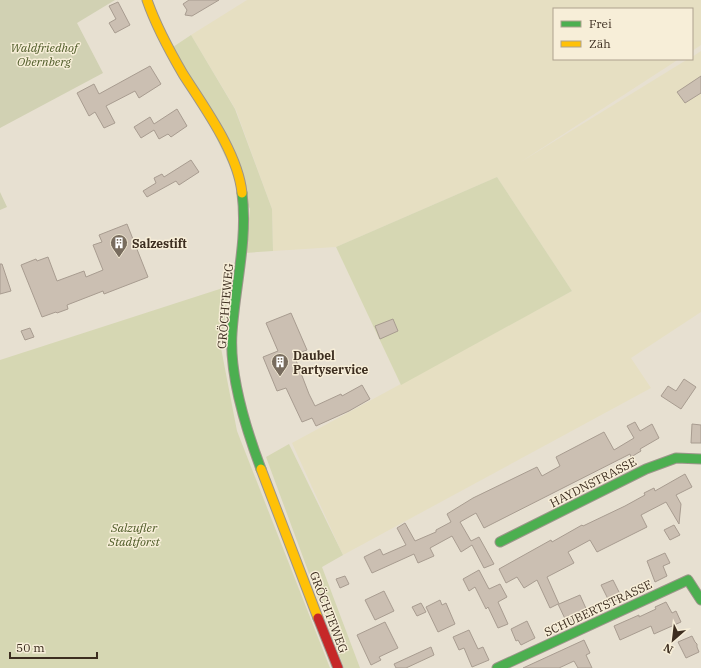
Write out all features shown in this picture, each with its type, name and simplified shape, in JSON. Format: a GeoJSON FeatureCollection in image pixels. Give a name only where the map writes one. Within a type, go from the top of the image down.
{"type":"FeatureCollection","features":[{"type":"Feature","properties":{"kind":"street","name":"GRÖCHTEWEG"},"geometry":{"type":"LineString","coordinates":[[147,0],[157,27],[169,50],[222,138],[238,174],[242,188],[245,212],[243,244],[232,334],[235,376],[246,427],[338,668]]}},
{"type":"Feature","properties":{"kind":"street","name":"HAYDNSTRASSE"},"geometry":{"type":"LineString","coordinates":[[500,542],[646,469],[676,458],[701,459]]}},
{"type":"Feature","properties":{"kind":"street","name":"SCHUBERTSTRASSE"},"geometry":{"type":"LineString","coordinates":[[497,668],[688,580],[701,600]]}},
{"type":"Feature","properties":{"kind":"shaded area"},"geometry":{"type":"Polygon","coordinates":[[[247,0],[701,0],[701,45],[693,50],[693,8],[553,8],[553,60],[677,60],[519,163],[686,60],[693,60],[693,56],[701,51],[701,312],[631,358],[651,388],[343,555],[292,443],[572,291],[497,177],[336,247],[273,251],[272,209],[236,110],[191,35],[247,0]]]}},
{"type":"Feature","properties":{"kind":"green space","name":"Waldfriedhof Obernberg"},"geometry":{"type":"Polygon","coordinates":[[[0,0],[115,0],[77,23],[103,73],[0,128],[0,0]]]}},
{"type":"Feature","properties":{"kind":"green space"},"geometry":{"type":"Polygon","coordinates":[[[191,35],[235,109],[272,209],[273,251],[245,253],[250,209],[173,47],[191,35]]]}},
{"type":"Feature","properties":{"kind":"green space"},"geometry":{"type":"Polygon","coordinates":[[[497,177],[572,291],[401,385],[336,247],[497,177]]]}},
{"type":"Feature","properties":{"kind":"green space"},"geometry":{"type":"Polygon","coordinates":[[[0,192],[7,207],[0,210],[0,192]]]}},
{"type":"Feature","properties":{"kind":"green space","name":"Salzufler Stadtforst"},"geometry":{"type":"Polygon","coordinates":[[[229,286],[221,348],[237,431],[330,668],[0,668],[0,360],[229,286]]]}},
{"type":"Feature","properties":{"kind":"green space"},"geometry":{"type":"Polygon","coordinates":[[[289,444],[343,555],[322,567],[360,668],[344,668],[266,457],[289,444]]]}},
{"type":"Feature","properties":{"kind":"building"},"geometry":{"type":"Polygon","coordinates":[[[189,0],[219,0],[192,16],[185,15],[187,10],[183,4],[189,0]]]}},
{"type":"Feature","properties":{"kind":"building"},"geometry":{"type":"Polygon","coordinates":[[[118,2],[130,25],[115,33],[109,23],[116,19],[109,6],[118,2]]]}},
{"type":"Feature","properties":{"kind":"building"},"geometry":{"type":"Polygon","coordinates":[[[150,66],[161,84],[139,98],[135,91],[106,106],[115,123],[104,128],[95,112],[89,116],[77,93],[94,84],[99,94],[150,66]]]}},
{"type":"Feature","properties":{"kind":"building"},"geometry":{"type":"Polygon","coordinates":[[[701,76],[701,93],[685,103],[677,92],[701,76]]]}},
{"type":"Feature","properties":{"kind":"building"},"geometry":{"type":"Polygon","coordinates":[[[177,109],[187,126],[171,137],[168,134],[159,139],[154,130],[141,138],[134,127],[150,117],[154,124],[177,109]]]}},
{"type":"Feature","properties":{"kind":"building"},"geometry":{"type":"Polygon","coordinates":[[[191,160],[199,172],[179,185],[176,181],[147,197],[143,191],[156,183],[154,178],[162,174],[164,177],[191,160]]]}},
{"type":"Feature","properties":{"kind":"building"},"geometry":{"type":"Polygon","coordinates":[[[127,224],[148,277],[104,294],[103,291],[67,305],[68,309],[42,317],[21,265],[36,259],[37,261],[48,257],[57,281],[84,271],[86,277],[103,270],[93,245],[102,242],[99,235],[127,224]]]}},
{"type":"Feature","properties":{"kind":"building"},"geometry":{"type":"Polygon","coordinates":[[[0,264],[2,264],[11,291],[0,294],[0,264]]]}},
{"type":"Feature","properties":{"kind":"building"},"geometry":{"type":"Polygon","coordinates":[[[291,313],[307,350],[294,355],[315,406],[341,394],[342,396],[362,385],[370,399],[349,411],[316,426],[312,418],[302,422],[286,388],[277,391],[263,357],[278,351],[266,323],[291,313]]]}},
{"type":"Feature","properties":{"kind":"building"},"geometry":{"type":"Polygon","coordinates":[[[393,319],[398,331],[380,339],[375,326],[393,319]]]}},
{"type":"Feature","properties":{"kind":"building"},"geometry":{"type":"Polygon","coordinates":[[[30,328],[34,337],[25,340],[21,331],[30,328]]]}},
{"type":"Feature","properties":{"kind":"building"},"geometry":{"type":"Polygon","coordinates":[[[684,379],[696,387],[681,409],[661,396],[668,386],[676,391],[684,379]]]}},
{"type":"Feature","properties":{"kind":"building"},"geometry":{"type":"Polygon","coordinates":[[[635,422],[640,431],[652,424],[659,438],[640,449],[641,451],[631,457],[630,454],[484,528],[476,513],[460,522],[471,541],[479,537],[494,564],[484,568],[472,545],[461,552],[452,536],[430,548],[434,556],[418,563],[414,554],[372,573],[364,557],[380,549],[383,555],[406,545],[397,528],[405,523],[415,541],[436,532],[436,530],[451,522],[447,514],[473,498],[537,467],[542,476],[560,466],[556,457],[604,432],[614,450],[634,438],[627,426],[635,422]]]}},
{"type":"Feature","properties":{"kind":"building"},"geometry":{"type":"Polygon","coordinates":[[[692,424],[701,425],[701,443],[691,443],[692,424]]]}},
{"type":"Feature","properties":{"kind":"building"},"geometry":{"type":"Polygon","coordinates":[[[685,474],[692,487],[676,495],[681,504],[679,524],[666,502],[641,515],[647,527],[597,552],[590,540],[568,552],[574,563],[547,577],[559,604],[580,595],[588,613],[567,623],[558,604],[550,608],[537,580],[524,588],[517,577],[506,583],[499,569],[551,540],[552,542],[582,525],[583,526],[625,506],[645,495],[644,493],[654,488],[655,491],[685,474]]]}},
{"type":"Feature","properties":{"kind":"building"},"geometry":{"type":"Polygon","coordinates":[[[674,525],[680,535],[670,540],[664,530],[674,525]]]}},
{"type":"Feature","properties":{"kind":"building"},"geometry":{"type":"Polygon","coordinates":[[[665,553],[670,563],[663,566],[667,576],[655,582],[647,561],[665,553]]]}},
{"type":"Feature","properties":{"kind":"building"},"geometry":{"type":"Polygon","coordinates":[[[479,570],[489,589],[500,584],[507,597],[498,602],[508,624],[498,628],[488,607],[486,609],[475,587],[469,591],[463,579],[479,570]]]}},
{"type":"Feature","properties":{"kind":"building"},"geometry":{"type":"Polygon","coordinates":[[[345,576],[349,584],[340,588],[336,579],[345,576]]]}},
{"type":"Feature","properties":{"kind":"building"},"geometry":{"type":"Polygon","coordinates":[[[613,580],[622,598],[610,603],[601,585],[613,580]]]}},
{"type":"Feature","properties":{"kind":"building"},"geometry":{"type":"Polygon","coordinates":[[[384,591],[394,611],[375,620],[365,600],[384,591]]]}},
{"type":"Feature","properties":{"kind":"building"},"geometry":{"type":"Polygon","coordinates":[[[440,600],[442,605],[446,603],[455,624],[438,632],[426,607],[440,600]]]}},
{"type":"Feature","properties":{"kind":"building"},"geometry":{"type":"Polygon","coordinates":[[[666,602],[672,613],[676,611],[681,622],[654,634],[651,626],[620,640],[614,626],[639,615],[639,617],[656,609],[655,607],[666,602]]]}},
{"type":"Feature","properties":{"kind":"building"},"geometry":{"type":"Polygon","coordinates":[[[421,603],[426,612],[417,616],[412,607],[421,603]]]}},
{"type":"Feature","properties":{"kind":"building"},"geometry":{"type":"Polygon","coordinates":[[[527,621],[535,638],[521,645],[518,640],[516,641],[511,629],[527,621]]]}},
{"type":"Feature","properties":{"kind":"building"},"geometry":{"type":"Polygon","coordinates":[[[385,622],[398,648],[379,657],[381,660],[371,665],[357,635],[385,622]]]}},
{"type":"Feature","properties":{"kind":"building"},"geometry":{"type":"Polygon","coordinates":[[[469,630],[478,649],[483,647],[489,660],[472,667],[464,648],[459,650],[453,637],[469,630]]]}},
{"type":"Feature","properties":{"kind":"building"},"geometry":{"type":"Polygon","coordinates":[[[692,636],[697,644],[699,652],[686,658],[678,642],[692,636]]]}},
{"type":"Feature","properties":{"kind":"building"},"geometry":{"type":"Polygon","coordinates":[[[584,640],[590,653],[586,655],[592,668],[578,668],[574,661],[559,668],[523,668],[584,640]]]}},
{"type":"Feature","properties":{"kind":"building"},"geometry":{"type":"Polygon","coordinates":[[[431,647],[434,655],[406,668],[396,668],[394,664],[431,647]]]}},
{"type":"Feature","properties":{"kind":"traffic: fast"},"geometry":{"type":"LineString","coordinates":[[242,193],[243,228],[232,333],[233,367],[244,420],[261,469]]}},
{"type":"Feature","properties":{"kind":"traffic: fast"},"geometry":{"type":"LineString","coordinates":[[500,542],[646,469],[676,458],[701,459]]}},
{"type":"Feature","properties":{"kind":"traffic: fast"},"geometry":{"type":"LineString","coordinates":[[497,668],[688,580],[701,600]]}},
{"type":"Feature","properties":{"kind":"traffic: slow"},"geometry":{"type":"LineString","coordinates":[[147,0],[159,29],[173,56],[227,146],[234,162],[242,193]]}},
{"type":"Feature","properties":{"kind":"traffic: slow"},"geometry":{"type":"LineString","coordinates":[[261,469],[318,618]]}},
{"type":"Feature","properties":{"kind":"traffic: jam"},"geometry":{"type":"LineString","coordinates":[[318,618],[338,668]]}},
{"type":"Feature","properties":{"kind":"place","name":"Salzestift"},"geometry":{"type":"Point","coordinates":[119,258]}},
{"type":"Feature","properties":{"kind":"place","name":"Daubel Partyservice"},"geometry":{"type":"Point","coordinates":[280,377]}}]}
